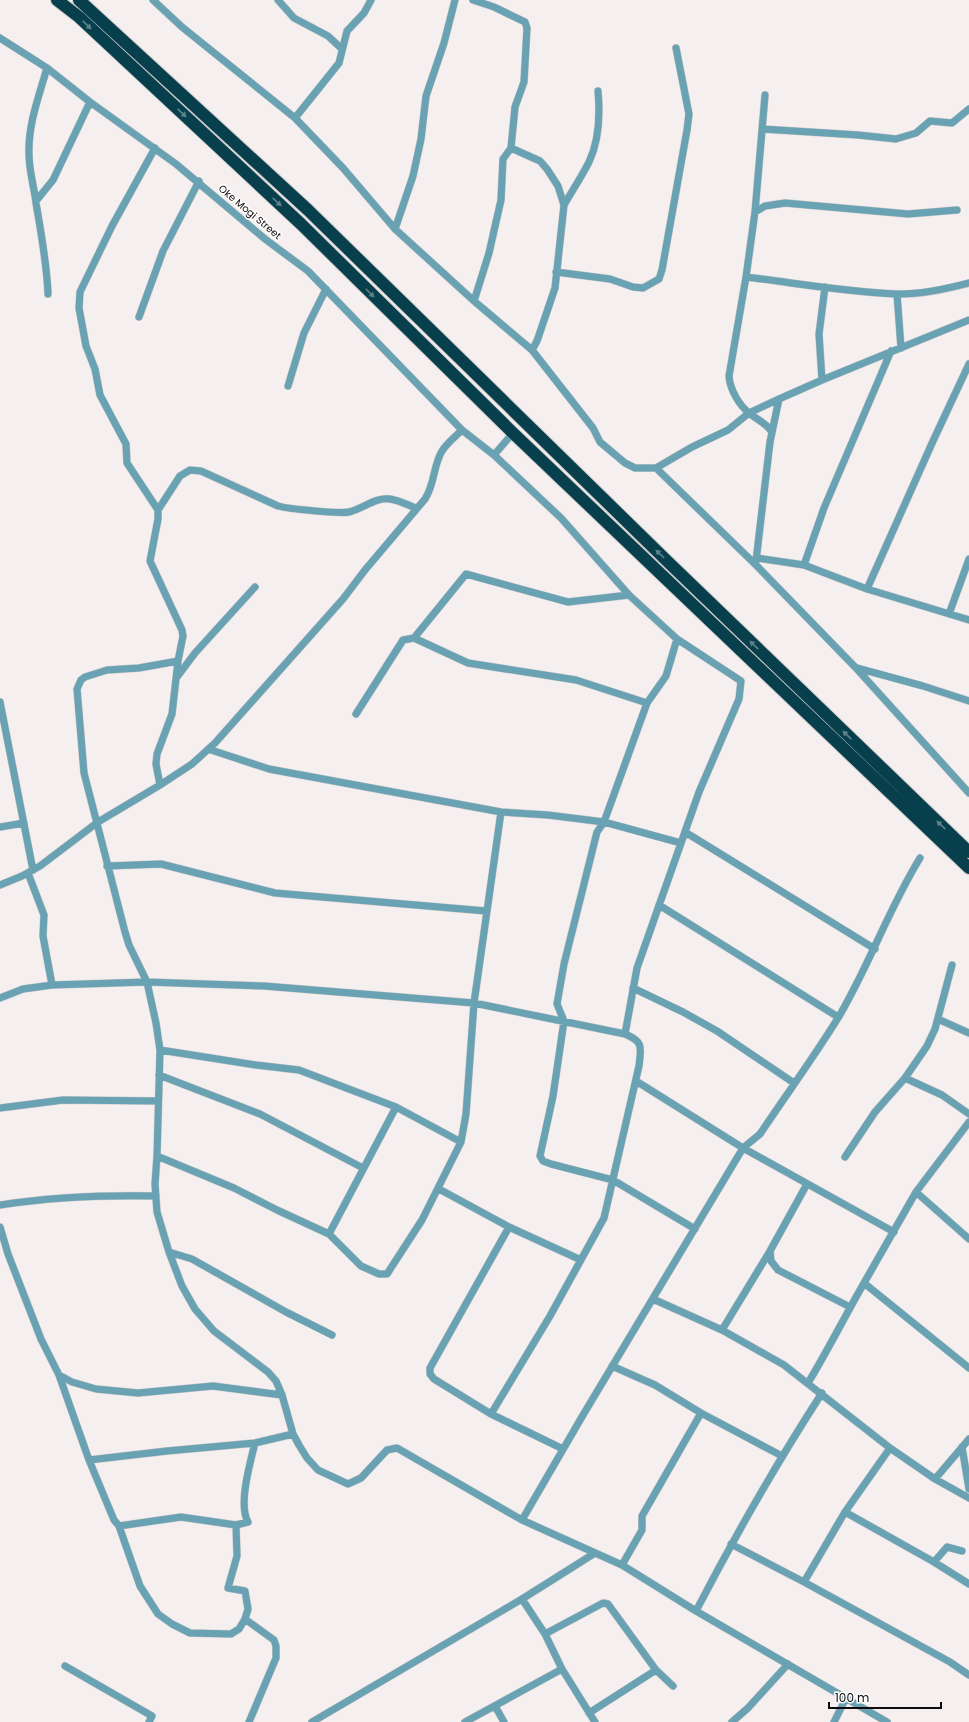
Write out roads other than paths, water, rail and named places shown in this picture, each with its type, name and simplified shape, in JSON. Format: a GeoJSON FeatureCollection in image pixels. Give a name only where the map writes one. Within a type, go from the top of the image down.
{"type":"FeatureCollection","features":[{"type":"Feature","properties":{"kind":"highway"},"geometry":{"type":"LineString","coordinates":[[57,0],[85,22],[301,224],[513,433],[969,868]]}},
{"type":"Feature","properties":{"kind":"highway"},"geometry":{"type":"LineString","coordinates":[[79,0],[308,210],[659,553],[969,852]]}},
{"type":"Feature","properties":{"kind":"street"},"geometry":{"type":"LineString","coordinates":[[152,0],[182,27],[295,118],[343,168],[395,229],[474,301],[532,350],[593,428],[600,442],[625,463],[635,468],[656,468],[692,447],[728,430],[749,413],[822,380],[969,320]]}},
{"type":"Feature","properties":{"kind":"street"},"geometry":{"type":"LineString","coordinates":[[278,0],[294,18],[328,36],[342,49]]}},
{"type":"Feature","properties":{"kind":"street"},"geometry":{"type":"LineString","coordinates":[[295,118],[339,63],[347,31],[364,13],[371,0]]}},
{"type":"Feature","properties":{"kind":"street"},"geometry":{"type":"LineString","coordinates":[[395,229],[413,176],[421,139],[426,96],[444,43],[455,0]]}},
{"type":"Feature","properties":{"kind":"street"},"geometry":{"type":"LineString","coordinates":[[473,0],[494,7],[525,22],[527,28],[524,82],[515,107],[511,148],[503,159],[501,200],[489,253],[474,301]]}},
{"type":"Feature","properties":{"kind":"street","name":"Oke Mogi Street"},"geometry":{"type":"LineString","coordinates":[[0,38],[47,68],[90,102],[155,148],[198,182],[265,239],[308,271],[462,430],[494,455],[561,518],[629,595],[677,639],[741,682],[739,699],[699,792],[685,832]]}},
{"type":"Feature","properties":{"kind":"street"},"geometry":{"type":"LineString","coordinates":[[556,272],[610,279],[633,287],[642,288],[659,279],[662,270],[687,130],[688,114],[676,48]]}},
{"type":"Feature","properties":{"kind":"street"},"geometry":{"type":"LineString","coordinates":[[47,68],[30,130],[29,153],[31,180],[36,201],[47,275],[48,294]]}},
{"type":"Feature","properties":{"kind":"street"},"geometry":{"type":"LineString","coordinates":[[532,350],[537,341],[555,288],[564,205],[590,161],[595,145],[599,106],[598,91]]}},
{"type":"Feature","properties":{"kind":"street"},"geometry":{"type":"LineString","coordinates":[[766,95],[755,212],[746,277],[729,376],[730,385],[734,394],[749,413],[767,424],[772,432]]}},
{"type":"Feature","properties":{"kind":"street"},"geometry":{"type":"LineString","coordinates":[[36,201],[52,180],[90,102]]}},
{"type":"Feature","properties":{"kind":"street"},"geometry":{"type":"LineString","coordinates":[[762,129],[896,138],[916,133],[930,121],[952,123],[969,109]]}},
{"type":"Feature","properties":{"kind":"street"},"geometry":{"type":"LineString","coordinates":[[155,148],[112,226],[80,292],[79,308],[86,346],[95,369],[100,395],[126,444],[127,463],[158,510]]}},
{"type":"Feature","properties":{"kind":"street"},"geometry":{"type":"LineString","coordinates":[[511,148],[540,162],[547,169],[558,186],[564,205]]}},
{"type":"Feature","properties":{"kind":"street"},"geometry":{"type":"LineString","coordinates":[[139,317],[163,251],[198,182]]}},
{"type":"Feature","properties":{"kind":"street"},"geometry":{"type":"LineString","coordinates":[[755,212],[766,206],[785,203],[908,214],[957,210]]}},
{"type":"Feature","properties":{"kind":"street"},"geometry":{"type":"LineString","coordinates":[[746,277],[897,294],[942,290],[969,283]]}},
{"type":"Feature","properties":{"kind":"street"},"geometry":{"type":"LineString","coordinates":[[822,380],[819,334],[825,287]]}},
{"type":"Feature","properties":{"kind":"street"},"geometry":{"type":"LineString","coordinates":[[288,386],[304,333],[326,289]]}},
{"type":"Feature","properties":{"kind":"street"},"geometry":{"type":"LineString","coordinates":[[897,294],[901,348]]}},
{"type":"Feature","properties":{"kind":"street"},"geometry":{"type":"LineString","coordinates":[[804,565],[827,502],[891,351]]}},
{"type":"Feature","properties":{"kind":"street"},"geometry":{"type":"LineString","coordinates":[[867,589],[969,364]]}},
{"type":"Feature","properties":{"kind":"street"},"geometry":{"type":"LineString","coordinates":[[756,561],[772,432],[779,399]]}},
{"type":"Feature","properties":{"kind":"street"},"geometry":{"type":"LineString","coordinates":[[0,885],[30,871],[98,822],[192,764],[208,749],[233,724],[343,599],[430,491],[442,451],[462,430]]}},
{"type":"Feature","properties":{"kind":"street"},"geometry":{"type":"LineString","coordinates":[[494,455],[513,433]]}},
{"type":"Feature","properties":{"kind":"street"},"geometry":{"type":"LineString","coordinates":[[656,468],[756,561],[856,668],[969,793]]}},
{"type":"Feature","properties":{"kind":"street"},"geometry":{"type":"LineString","coordinates":[[160,785],[156,764],[157,754],[170,721],[177,678],[178,660],[183,636],[182,630],[150,561],[158,519],[158,510],[180,476],[190,470],[201,471],[278,506],[291,509],[348,513],[381,499],[391,499],[416,508]]}},
{"type":"Feature","properties":{"kind":"street"},"geometry":{"type":"LineString","coordinates":[[949,614],[969,559]]}},
{"type":"Feature","properties":{"kind":"street"},"geometry":{"type":"LineString","coordinates":[[756,561],[804,565],[867,589],[969,620]]}},
{"type":"Feature","properties":{"kind":"street"},"geometry":{"type":"LineString","coordinates":[[414,638],[466,574],[568,602],[629,595]]}},
{"type":"Feature","properties":{"kind":"street"},"geometry":{"type":"LineString","coordinates":[[177,678],[195,653],[255,586]]}},
{"type":"Feature","properties":{"kind":"street"},"geometry":{"type":"LineString","coordinates":[[356,714],[403,640],[414,638],[468,662],[576,680],[647,703]]}},
{"type":"Feature","properties":{"kind":"street"},"geometry":{"type":"LineString","coordinates":[[677,639],[666,676],[647,703],[604,822],[597,832],[556,1004],[564,1021],[553,1096],[540,1156],[543,1161],[551,1164],[613,1180],[695,1229]]}},
{"type":"Feature","properties":{"kind":"street"},"geometry":{"type":"LineString","coordinates":[[178,660],[139,668],[107,670],[85,677],[81,680],[77,689],[84,773],[98,822],[107,866],[129,945],[147,982],[160,1050],[155,1184],[157,1212],[169,1252],[182,1286],[195,1309],[214,1331],[268,1372],[276,1381],[282,1395],[293,1434],[303,1452],[318,1470],[348,1484],[361,1478],[387,1450],[397,1448],[522,1520],[622,1565],[696,1611],[887,1722]]}},
{"type":"Feature","properties":{"kind":"street"},"geometry":{"type":"LineString","coordinates":[[856,668],[969,700]]}},
{"type":"Feature","properties":{"kind":"street"},"geometry":{"type":"LineString","coordinates":[[0,702],[24,823],[30,871],[44,915],[43,936],[52,986]]}},
{"type":"Feature","properties":{"kind":"street"},"geometry":{"type":"LineString","coordinates":[[208,749],[269,769],[501,812],[548,815],[604,822],[681,843]]}},
{"type":"Feature","properties":{"kind":"street"},"geometry":{"type":"LineString","coordinates":[[157,1156],[234,1188],[329,1234],[361,1266],[379,1274],[387,1274],[422,1220],[461,1142],[466,1114],[474,1003],[501,812]]}},
{"type":"Feature","properties":{"kind":"street"},"geometry":{"type":"LineString","coordinates":[[0,827],[24,823]]}},
{"type":"Feature","properties":{"kind":"street"},"geometry":{"type":"LineString","coordinates":[[625,1034],[637,968],[685,832],[875,949]]}},
{"type":"Feature","properties":{"kind":"street"},"geometry":{"type":"LineString","coordinates":[[522,1520],[612,1366],[743,1148],[760,1134],[838,1018],[875,949],[904,883],[920,858]]}},
{"type":"Feature","properties":{"kind":"street"},"geometry":{"type":"LineString","coordinates":[[107,866],[161,864],[275,893],[486,911]]}},
{"type":"Feature","properties":{"kind":"street"},"geometry":{"type":"LineString","coordinates":[[659,905],[838,1018]]}},
{"type":"Feature","properties":{"kind":"street"},"geometry":{"type":"LineString","coordinates":[[845,1156],[875,1112],[905,1078],[936,1030],[952,965]]}},
{"type":"Feature","properties":{"kind":"street"},"geometry":{"type":"LineString","coordinates":[[0,998],[23,989],[52,986],[147,982],[264,986],[474,1003],[625,1034],[637,1039],[641,1047],[636,1082],[604,1218],[550,1316],[491,1414]]}},
{"type":"Feature","properties":{"kind":"street"},"geometry":{"type":"LineString","coordinates":[[633,988],[683,1012],[717,1031],[794,1083]]}},
{"type":"Feature","properties":{"kind":"street"},"geometry":{"type":"LineString","coordinates":[[938,1019],[969,1034]]}},
{"type":"Feature","properties":{"kind":"street"},"geometry":{"type":"LineString","coordinates":[[160,1050],[299,1070],[396,1107],[461,1142]]}},
{"type":"Feature","properties":{"kind":"street"},"geometry":{"type":"LineString","coordinates":[[159,1075],[260,1114],[363,1168]]}},
{"type":"Feature","properties":{"kind":"street"},"geometry":{"type":"LineString","coordinates":[[905,1078],[942,1095],[969,1114]]}},
{"type":"Feature","properties":{"kind":"street"},"geometry":{"type":"LineString","coordinates":[[636,1082],[743,1148],[894,1232]]}},
{"type":"Feature","properties":{"kind":"street"},"geometry":{"type":"LineString","coordinates":[[0,1108],[64,1100],[158,1101]]}},
{"type":"Feature","properties":{"kind":"street"},"geometry":{"type":"LineString","coordinates":[[329,1234],[396,1107]]}},
{"type":"Feature","properties":{"kind":"street"},"geometry":{"type":"LineString","coordinates":[[808,1383],[832,1343],[850,1307],[916,1192],[969,1122]]}},
{"type":"Feature","properties":{"kind":"street"},"geometry":{"type":"LineString","coordinates":[[722,1330],[770,1251],[807,1184]]}},
{"type":"Feature","properties":{"kind":"street"},"geometry":{"type":"LineString","coordinates":[[438,1189],[509,1226],[581,1260]]}},
{"type":"Feature","properties":{"kind":"street"},"geometry":{"type":"LineString","coordinates":[[916,1192],[969,1239]]}},
{"type":"Feature","properties":{"kind":"street"},"geometry":{"type":"LineString","coordinates":[[0,1205],[39,1199],[70,1197],[109,1195],[156,1196]]}},
{"type":"Feature","properties":{"kind":"street"},"geometry":{"type":"LineString","coordinates":[[509,1226],[430,1368],[430,1374],[434,1379],[491,1414],[563,1449]]}},
{"type":"Feature","properties":{"kind":"street"},"geometry":{"type":"LineString","coordinates":[[0,1227],[8,1254],[41,1339],[59,1375],[89,1460],[114,1520],[119,1526],[140,1586],[158,1614],[172,1624],[190,1633],[231,1634],[239,1629],[245,1619],[248,1609],[245,1591],[228,1588],[237,1556],[236,1525]]}},
{"type":"Feature","properties":{"kind":"street"},"geometry":{"type":"LineString","coordinates":[[770,1251],[771,1261],[778,1270],[850,1307]]}},
{"type":"Feature","properties":{"kind":"street"},"geometry":{"type":"LineString","coordinates":[[169,1252],[186,1256],[286,1312],[332,1335]]}},
{"type":"Feature","properties":{"kind":"street"},"geometry":{"type":"LineString","coordinates":[[864,1283],[968,1365]]}},
{"type":"Feature","properties":{"kind":"street"},"geometry":{"type":"LineString","coordinates":[[653,1299],[722,1330],[784,1365],[822,1393],[890,1448],[935,1479],[969,1498]]}},
{"type":"Feature","properties":{"kind":"street"},"geometry":{"type":"LineString","coordinates":[[612,1366],[655,1385],[701,1413],[782,1456]]}},
{"type":"Feature","properties":{"kind":"street"},"geometry":{"type":"LineString","coordinates":[[59,1375],[96,1389],[138,1393],[213,1386],[282,1395]]}},
{"type":"Feature","properties":{"kind":"street"},"geometry":{"type":"LineString","coordinates":[[696,1611],[731,1544],[782,1456],[822,1393]]}},
{"type":"Feature","properties":{"kind":"street"},"geometry":{"type":"LineString","coordinates":[[622,1565],[642,1530],[642,1516],[701,1413]]}},
{"type":"Feature","properties":{"kind":"street"},"geometry":{"type":"LineString","coordinates":[[89,1460],[255,1443],[293,1434]]}},
{"type":"Feature","properties":{"kind":"street"},"geometry":{"type":"LineString","coordinates":[[935,1479],[969,1439]]}},
{"type":"Feature","properties":{"kind":"street"},"geometry":{"type":"LineString","coordinates":[[119,1526],[181,1517],[236,1525],[248,1522],[244,1515],[247,1472],[255,1443]]}},
{"type":"Feature","properties":{"kind":"street"},"geometry":{"type":"LineString","coordinates":[[962,1447],[969,1490]]}},
{"type":"Feature","properties":{"kind":"street"},"geometry":{"type":"LineString","coordinates":[[804,1582],[845,1512],[890,1448]]}},
{"type":"Feature","properties":{"kind":"street"},"geometry":{"type":"LineString","coordinates":[[845,1512],[934,1562],[969,1584]]}},
{"type":"Feature","properties":{"kind":"street"},"geometry":{"type":"LineString","coordinates":[[731,1544],[950,1662],[969,1675]]}},
{"type":"Feature","properties":{"kind":"street"},"geometry":{"type":"LineString","coordinates":[[934,1562],[947,1547],[962,1551]]}},
{"type":"Feature","properties":{"kind":"street"},"geometry":{"type":"LineString","coordinates":[[312,1722],[522,1599],[595,1553]]}},
{"type":"Feature","properties":{"kind":"street"},"geometry":{"type":"LineString","coordinates":[[522,1599],[545,1634],[562,1669],[595,1722]]}},
{"type":"Feature","properties":{"kind":"street"},"geometry":{"type":"LineString","coordinates":[[545,1634],[603,1603],[608,1604],[656,1670],[672,1686]]}},
{"type":"Feature","properties":{"kind":"street"},"geometry":{"type":"LineString","coordinates":[[245,1619],[274,1640],[276,1646],[276,1658],[249,1722]]}},
{"type":"Feature","properties":{"kind":"street"},"geometry":{"type":"LineString","coordinates":[[732,1722],[748,1708],[788,1664]]}},
{"type":"Feature","properties":{"kind":"street"},"geometry":{"type":"LineString","coordinates":[[65,1666],[152,1716],[149,1722]]}},
{"type":"Feature","properties":{"kind":"street"},"geometry":{"type":"LineString","coordinates":[[465,1722],[562,1669]]}},
{"type":"Feature","properties":{"kind":"street"},"geometry":{"type":"LineString","coordinates":[[589,1713],[656,1670]]}},
{"type":"Feature","properties":{"kind":"street"},"geometry":{"type":"LineString","coordinates":[[834,1722],[846,1698]]}},
{"type":"Feature","properties":{"kind":"street"},"geometry":{"type":"LineString","coordinates":[[495,1706],[504,1722]]}}]}
